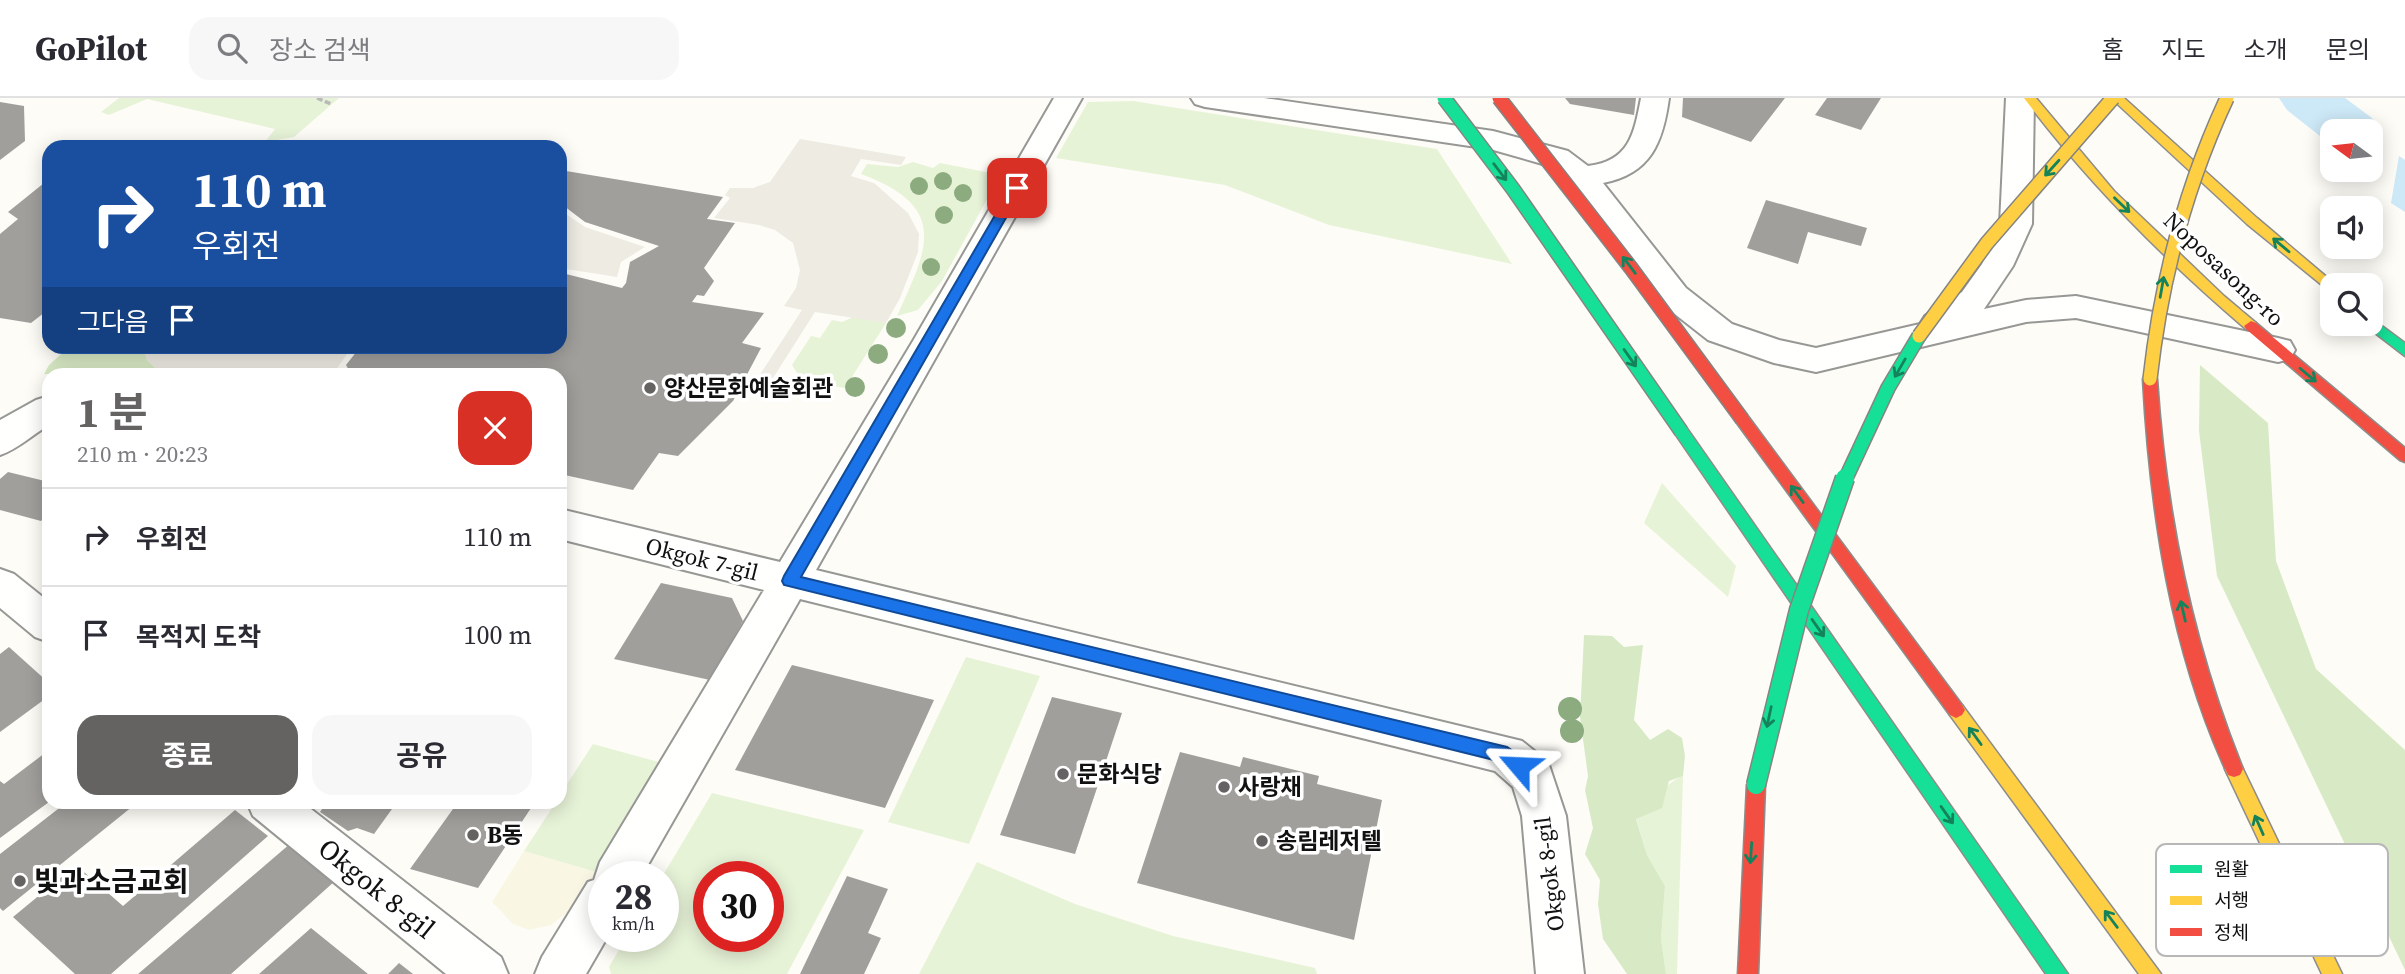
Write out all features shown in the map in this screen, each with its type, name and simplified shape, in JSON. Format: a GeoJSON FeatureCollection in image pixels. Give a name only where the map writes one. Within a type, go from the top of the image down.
{"type":"FeatureCollection","features":[{"type":"Feature","properties":{"kind":"main road"},"geometry":{"type":"LineString","coordinates":[[1444,98],[1513,189],[2058,974]]}},
{"type":"Feature","properties":{"kind":"main road"},"geometry":{"type":"LineString","coordinates":[[1499,98],[1631,268],[2151,974]]}},
{"type":"Feature","properties":{"kind":"main road","name":"Noposasong-ro"},"geometry":{"type":"LineString","coordinates":[[2030,98],[2110,194],[2219,299],[2405,456]]}},
{"type":"Feature","properties":{"kind":"main road"},"geometry":{"type":"LineString","coordinates":[[1748,974],[1756,785],[1776,690],[1801,597],[1874,417],[1897,372],[1949,290],[1995,232],[2115,98],[2320,279]]}},
{"type":"Feature","properties":{"kind":"main road"},"geometry":{"type":"LineString","coordinates":[[2227,98],[2208,135],[2184,194],[2163,280],[2150,379],[2150,419],[2163,523],[2184,617],[2224,745],[2268,844]]}},
{"type":"Feature","properties":{"kind":"main road"},"geometry":{"type":"LineString","coordinates":[[2383,333],[2405,352]]}},
{"type":"Feature","properties":{"kind":"main road"},"geometry":{"type":"LineString","coordinates":[[2323,956],[2332,974]]}},
{"type":"Feature","properties":{"kind":"street"},"geometry":{"type":"LineString","coordinates":[[625,861],[1068,98]]}},
{"type":"Feature","properties":{"kind":"street"},"geometry":{"type":"LineString","coordinates":[[1205,98],[1493,141],[1557,158],[1582,176],[1674,296],[1720,332],[1774,351],[1816,360],[2025,310],[2076,307],[2278,349]]}},
{"type":"Feature","properties":{"kind":"street"},"geometry":{"type":"LineString","coordinates":[[1582,176],[1616,170],[1635,155],[1649,135],[1655,98]]}},
{"type":"Feature","properties":{"kind":"street"},"geometry":{"type":"LineString","coordinates":[[1918,336],[1974,300],[1997,266],[2016,224],[2020,98]]}},
{"type":"Feature","properties":{"kind":"street"},"geometry":{"type":"LineString","coordinates":[[0,440],[16,427],[42,413]]}},
{"type":"Feature","properties":{"kind":"street","name":"Okgok 7-gil"},"geometry":{"type":"LineString","coordinates":[[567,526],[1507,755],[1532,776]]}},
{"type":"Feature","properties":{"kind":"street"},"geometry":{"type":"LineString","coordinates":[[0,585],[42,619]]}},
{"type":"Feature","properties":{"kind":"street","name":"Okgok 8-gil"},"geometry":{"type":"LineString","coordinates":[[1532,776],[1544,816],[1560,974]]}},
{"type":"Feature","properties":{"kind":"street","name":"Okgok 8-gil"},"geometry":{"type":"LineString","coordinates":[[279,809],[484,974]]}},
{"type":"Feature","properties":{"kind":"street"},"geometry":{"type":"LineString","coordinates":[[559,974],[588,925]]}},
{"type":"Feature","properties":{"kind":"path"},"geometry":{"type":"LineString","coordinates":[[317,98],[331,104]]}},
{"type":"Feature","properties":{"kind":"shaded area"},"geometry":{"type":"Polygon","coordinates":[[[800,139],[906,157],[901,165],[861,159],[851,176],[874,183],[908,213],[919,234],[918,252],[900,298],[886,323],[815,312],[773,378],[759,376],[802,310],[784,306],[796,288],[800,270],[793,243],[775,230],[714,218],[730,198],[725,195],[730,188],[753,188],[770,182],[800,139]]]}},
{"type":"Feature","properties":{"kind":"shaded area"},"geometry":{"type":"Polygon","coordinates":[[[567,215],[585,227],[645,247],[621,262],[617,277],[567,269],[567,215]]]}},
{"type":"Feature","properties":{"kind":"shaded area"},"geometry":{"type":"Polygon","coordinates":[[[145,354],[347,354],[337,368],[156,368],[147,360],[145,354]]]}},
{"type":"Feature","properties":{"kind":"shaded area"},"geometry":{"type":"Polygon","coordinates":[[[524,851],[588,870],[588,884],[572,909],[551,925],[529,930],[513,924],[492,902],[524,851]]]}},
{"type":"Feature","properties":{"kind":"green space"},"geometry":{"type":"Polygon","coordinates":[[[119,98],[339,98],[294,137],[277,140],[267,140],[275,129],[147,99],[109,115],[101,112],[119,98]]]}},
{"type":"Feature","properties":{"kind":"green space"},"geometry":{"type":"Polygon","coordinates":[[[1133,101],[1437,149],[1512,264],[1329,225],[1225,185],[1056,158],[1088,102],[1133,101]]]}},
{"type":"Feature","properties":{"kind":"green space"},"geometry":{"type":"Polygon","coordinates":[[[913,162],[933,168],[940,163],[991,173],[991,192],[942,281],[918,310],[897,316],[923,250],[924,232],[920,216],[909,201],[889,187],[861,174],[867,164],[898,167],[913,162]]]}},
{"type":"Feature","properties":{"kind":"green space"},"geometry":{"type":"Polygon","coordinates":[[[853,317],[886,323],[845,388],[802,381],[792,365],[811,336],[820,338],[832,320],[842,322],[853,317]]]}},
{"type":"Feature","properties":{"kind":"green space"},"geometry":{"type":"Polygon","coordinates":[[[61,354],[145,354],[147,360],[156,368],[47,368],[61,354]]]}},
{"type":"Feature","properties":{"kind":"green space"},"geometry":{"type":"Polygon","coordinates":[[[2200,365],[2268,423],[2276,561],[2316,669],[2405,750],[2405,970],[2388,934],[2388,844],[2345,844],[2217,576],[2199,431],[2200,365]]]}},
{"type":"Feature","properties":{"kind":"green space"},"geometry":{"type":"Polygon","coordinates":[[[1662,483],[1736,566],[1728,597],[1644,523],[1662,483]]]}},
{"type":"Feature","properties":{"kind":"green space"},"geometry":{"type":"Polygon","coordinates":[[[1584,635],[1612,636],[1624,647],[1643,645],[1634,720],[1650,740],[1668,729],[1682,738],[1685,756],[1683,776],[1669,781],[1662,808],[1636,819],[1647,855],[1665,886],[1661,939],[1666,974],[1627,974],[1603,939],[1598,904],[1600,880],[1585,854],[1593,828],[1585,790],[1588,776],[1580,717],[1584,635]]]}},
{"type":"Feature","properties":{"kind":"green space"},"geometry":{"type":"Polygon","coordinates":[[[966,657],[1040,676],[969,844],[888,822],[966,657]]]}},
{"type":"Feature","properties":{"kind":"green space"},"geometry":{"type":"Polygon","coordinates":[[[593,744],[662,763],[603,861],[588,861],[588,870],[524,851],[551,809],[567,809],[567,784],[593,744]]]}},
{"type":"Feature","properties":{"kind":"green space"},"geometry":{"type":"Polygon","coordinates":[[[1683,776],[1677,974],[1666,974],[1661,939],[1665,886],[1647,855],[1636,818],[1650,809],[1668,785],[1683,776]]]}},
{"type":"Feature","properties":{"kind":"green space"},"geometry":{"type":"Polygon","coordinates":[[[712,793],[864,830],[787,974],[611,974],[609,967],[618,952],[679,952],[679,861],[672,861],[712,793]]]}},
{"type":"Feature","properties":{"kind":"green space"},"geometry":{"type":"Polygon","coordinates":[[[977,862],[1075,904],[1173,936],[1315,968],[1317,974],[919,974],[977,862]]]}},
{"type":"Feature","properties":{"kind":"water"},"geometry":{"type":"Polygon","coordinates":[[[2399,156],[2405,160],[2405,212],[2391,203],[2399,156]]]}},
{"type":"Feature","properties":{"kind":"building"},"geometry":{"type":"Polygon","coordinates":[[[1565,98],[1636,98],[1634,115],[1570,104],[1565,98]]]}},
{"type":"Feature","properties":{"kind":"building"},"geometry":{"type":"Polygon","coordinates":[[[1683,98],[1785,98],[1751,142],[1682,117],[1683,98]]]}},
{"type":"Feature","properties":{"kind":"building"},"geometry":{"type":"Polygon","coordinates":[[[1827,98],[1881,98],[1861,130],[1815,115],[1827,98]]]}},
{"type":"Feature","properties":{"kind":"building"},"geometry":{"type":"Polygon","coordinates":[[[0,102],[24,106],[25,141],[0,160],[0,102]]]}},
{"type":"Feature","properties":{"kind":"building","name":"양산문화예술회관"},"geometry":{"type":"Polygon","coordinates":[[[567,171],[723,197],[707,219],[735,223],[704,268],[714,281],[704,296],[697,295],[692,302],[764,313],[742,343],[761,348],[733,401],[678,456],[659,453],[633,490],[567,476],[567,368],[348,368],[346,365],[355,354],[567,354],[567,274],[622,288],[626,283],[630,262],[659,246],[585,222],[567,208],[567,171]]]}},
{"type":"Feature","properties":{"kind":"building"},"geometry":{"type":"Polygon","coordinates":[[[42,185],[42,314],[31,323],[0,318],[0,234],[18,219],[8,212],[42,185]]]}},
{"type":"Feature","properties":{"kind":"building"},"geometry":{"type":"Polygon","coordinates":[[[1766,200],[1867,228],[1861,246],[1808,232],[1798,264],[1747,248],[1766,200]]]}},
{"type":"Feature","properties":{"kind":"building"},"geometry":{"type":"Polygon","coordinates":[[[8,472],[42,480],[41,521],[0,510],[0,479],[8,472]]]}},
{"type":"Feature","properties":{"kind":"building"},"geometry":{"type":"Polygon","coordinates":[[[661,583],[732,598],[743,621],[710,680],[614,659],[661,583]]]}},
{"type":"Feature","properties":{"kind":"building"},"geometry":{"type":"Polygon","coordinates":[[[9,647],[42,677],[42,701],[0,732],[0,654],[9,647]]]}},
{"type":"Feature","properties":{"kind":"building"},"geometry":{"type":"Polygon","coordinates":[[[792,665],[934,700],[885,808],[735,770],[792,665]]]}},
{"type":"Feature","properties":{"kind":"building","name":"문화식당"},"geometry":{"type":"Polygon","coordinates":[[[1052,697],[1122,713],[1075,854],[1000,835],[1052,697]]]}},
{"type":"Feature","properties":{"kind":"building","name":"송림레저텔"},"geometry":{"type":"Polygon","coordinates":[[[1180,752],[1240,767],[1243,757],[1319,776],[1317,784],[1382,800],[1354,940],[1137,883],[1180,752]]]}},
{"type":"Feature","properties":{"kind":"building"},"geometry":{"type":"Polygon","coordinates":[[[42,755],[42,807],[0,838],[0,781],[4,784],[42,755]]]}},
{"type":"Feature","properties":{"kind":"building","name":"빛과소금교회"},"geometry":{"type":"Polygon","coordinates":[[[58,809],[129,809],[3,911],[0,908],[0,854],[58,809]]]}},
{"type":"Feature","properties":{"kind":"building"},"geometry":{"type":"Polygon","coordinates":[[[322,809],[392,809],[374,834],[357,828],[348,831],[320,812],[322,809]]]}},
{"type":"Feature","properties":{"kind":"building","name":"B동"},"geometry":{"type":"Polygon","coordinates":[[[453,809],[530,809],[478,888],[410,869],[453,809]]]}},
{"type":"Feature","properties":{"kind":"building"},"geometry":{"type":"Polygon","coordinates":[[[235,810],[268,836],[111,974],[75,974],[13,917],[76,865],[123,906],[235,810]]]}},
{"type":"Feature","properties":{"kind":"building"},"geometry":{"type":"Polygon","coordinates":[[[291,843],[335,881],[231,974],[138,974],[291,843]]]}},
{"type":"Feature","properties":{"kind":"building"},"geometry":{"type":"Polygon","coordinates":[[[847,876],[888,889],[868,933],[881,938],[864,974],[800,974],[847,876]]]}},
{"type":"Feature","properties":{"kind":"building"},"geometry":{"type":"Polygon","coordinates":[[[311,928],[368,974],[259,974],[311,928]]]}},
{"type":"Feature","properties":{"kind":"building"},"geometry":{"type":"Polygon","coordinates":[[[399,963],[413,974],[388,974],[399,963]]]}},
{"type":"Feature","properties":{"kind":"waterway"},"geometry":{"type":"LineString","coordinates":[[2308,98],[2335,119]]}},
{"type":"Feature","properties":{"kind":"traffic: fast"},"geometry":{"type":"LineString","coordinates":[[1444,98],[1513,189],[1681,431]]}},
{"type":"Feature","properties":{"kind":"traffic: fast"},"geometry":{"type":"LineString","coordinates":[[2383,333],[2405,351]]}},
{"type":"Feature","properties":{"kind":"traffic: fast"},"geometry":{"type":"LineString","coordinates":[[1756,785],[1783,668],[1817,553],[1861,441],[1919,336]]}},
{"type":"Feature","properties":{"kind":"traffic: fast"},"geometry":{"type":"LineString","coordinates":[[1681,431],[2058,974]]}},
{"type":"Feature","properties":{"kind":"traffic: slow"},"geometry":{"type":"LineString","coordinates":[[2030,98],[2110,194],[2219,299],[2251,326]]}},
{"type":"Feature","properties":{"kind":"traffic: slow"},"geometry":{"type":"LineString","coordinates":[[1919,336],[1987,243],[2113,98]]}},
{"type":"Feature","properties":{"kind":"traffic: slow"},"geometry":{"type":"LineString","coordinates":[[2117,98],[2320,279]]}},
{"type":"Feature","properties":{"kind":"traffic: slow"},"geometry":{"type":"LineString","coordinates":[[2150,379],[2160,306],[2175,235],[2198,166],[2227,98]]}},
{"type":"Feature","properties":{"kind":"traffic: slow"},"geometry":{"type":"LineString","coordinates":[[1956,710],[2151,974]]}},
{"type":"Feature","properties":{"kind":"traffic: slow"},"geometry":{"type":"LineString","coordinates":[[2234,769],[2270,844]]}},
{"type":"Feature","properties":{"kind":"traffic: slow"},"geometry":{"type":"LineString","coordinates":[[2323,956],[2332,974]]}},
{"type":"Feature","properties":{"kind":"traffic: jam"},"geometry":{"type":"LineString","coordinates":[[1499,98],[1631,268],[1742,419]]}},
{"type":"Feature","properties":{"kind":"traffic: jam"},"geometry":{"type":"LineString","coordinates":[[2251,326],[2405,456]]}},
{"type":"Feature","properties":{"kind":"traffic: jam"},"geometry":{"type":"LineString","coordinates":[[2150,379],[2158,478],[2174,578],[2200,675],[2234,769]]}},
{"type":"Feature","properties":{"kind":"traffic: jam"},"geometry":{"type":"LineString","coordinates":[[1742,419],[1956,710]]}},
{"type":"Feature","properties":{"kind":"traffic: jam"},"geometry":{"type":"LineString","coordinates":[[1748,974],[1756,785]]}},
{"type":"Feature","properties":{"kind":"place","name":"양산문화예술회관"},"geometry":{"type":"Point","coordinates":[650,388]}},
{"type":"Feature","properties":{"kind":"place","name":"문화식당"},"geometry":{"type":"Point","coordinates":[1063,774]}},
{"type":"Feature","properties":{"kind":"place","name":"사랑채"},"geometry":{"type":"Point","coordinates":[1224,787]}},
{"type":"Feature","properties":{"kind":"place","name":"B동"},"geometry":{"type":"Point","coordinates":[473,835]}},
{"type":"Feature","properties":{"kind":"place","name":"송림레저텔"},"geometry":{"type":"Point","coordinates":[1262,841]}},
{"type":"Feature","properties":{"kind":"place","name":"빛과소금교회"},"geometry":{"type":"Point","coordinates":[20,881]}},
{"type":"Feature","properties":{"kind":"route"},"geometry":{"type":"LineString","coordinates":[[1017,188],[790,581],[1507,755],[1519,766]]}}]}
